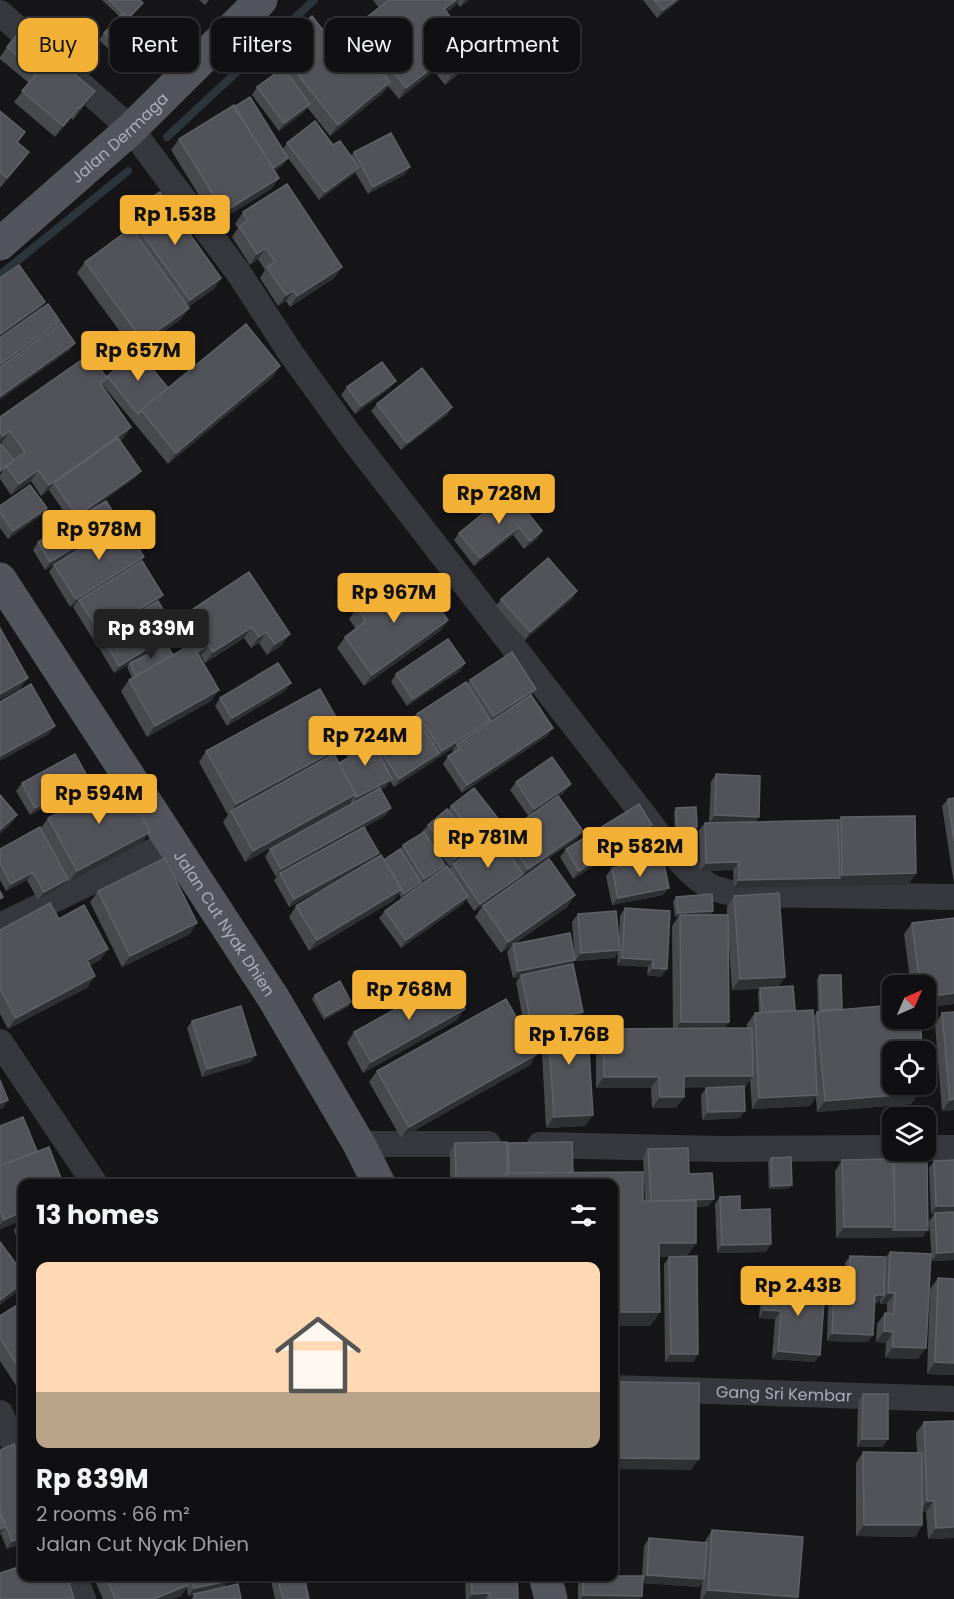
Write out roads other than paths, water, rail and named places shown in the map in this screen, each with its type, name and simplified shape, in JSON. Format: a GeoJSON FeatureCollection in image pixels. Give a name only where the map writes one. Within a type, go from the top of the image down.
{"type":"FeatureCollection","features":[{"type":"Feature","properties":{"kind":"main road","name":"Jalan Dermaga"},"geometry":{"type":"LineString","coordinates":[[0,244],[131,129],[261,0]]}},
{"type":"Feature","properties":{"kind":"main road","name":"Jalan Cut Nyak Dhien"},"geometry":{"type":"LineString","coordinates":[[0,579],[274,999],[359,1144],[376,1179]]}},
{"type":"Feature","properties":{"kind":"main road"},"geometry":{"type":"LineString","coordinates":[[546,1581],[551,1599]]}},
{"type":"Feature","properties":{"kind":"street"},"geometry":{"type":"LineString","coordinates":[[0,14],[131,129],[238,272],[292,355],[352,438],[654,828],[699,879],[716,888],[738,894],[954,897]]}},
{"type":"Feature","properties":{"kind":"street"},"geometry":{"type":"LineString","coordinates":[[0,926],[172,842]]}},
{"type":"Feature","properties":{"kind":"street"},"geometry":{"type":"LineString","coordinates":[[0,1042],[92,1179]]}},
{"type":"Feature","properties":{"kind":"street"},"geometry":{"type":"LineString","coordinates":[[359,1144],[720,1149],[882,1148]]}},
{"type":"Feature","properties":{"kind":"street"},"geometry":{"type":"LineString","coordinates":[[936,1148],[954,1148]]}},
{"type":"Feature","properties":{"kind":"street","name":"Gang Sri Kembar"},"geometry":{"type":"LineString","coordinates":[[618,1388],[954,1400]]}},
{"type":"Feature","properties":{"kind":"street"},"geometry":{"type":"LineString","coordinates":[[6,1413],[18,1449]]}},
{"type":"Feature","properties":{"kind":"street"},"geometry":{"type":"LineString","coordinates":[[76,1581],[83,1599]]}},
{"type":"Feature","properties":{"kind":"waterway"},"geometry":{"type":"LineString","coordinates":[[167,137],[314,0]]}},
{"type":"Feature","properties":{"kind":"waterway"},"geometry":{"type":"LineString","coordinates":[[0,275],[128,171]]}}]}
